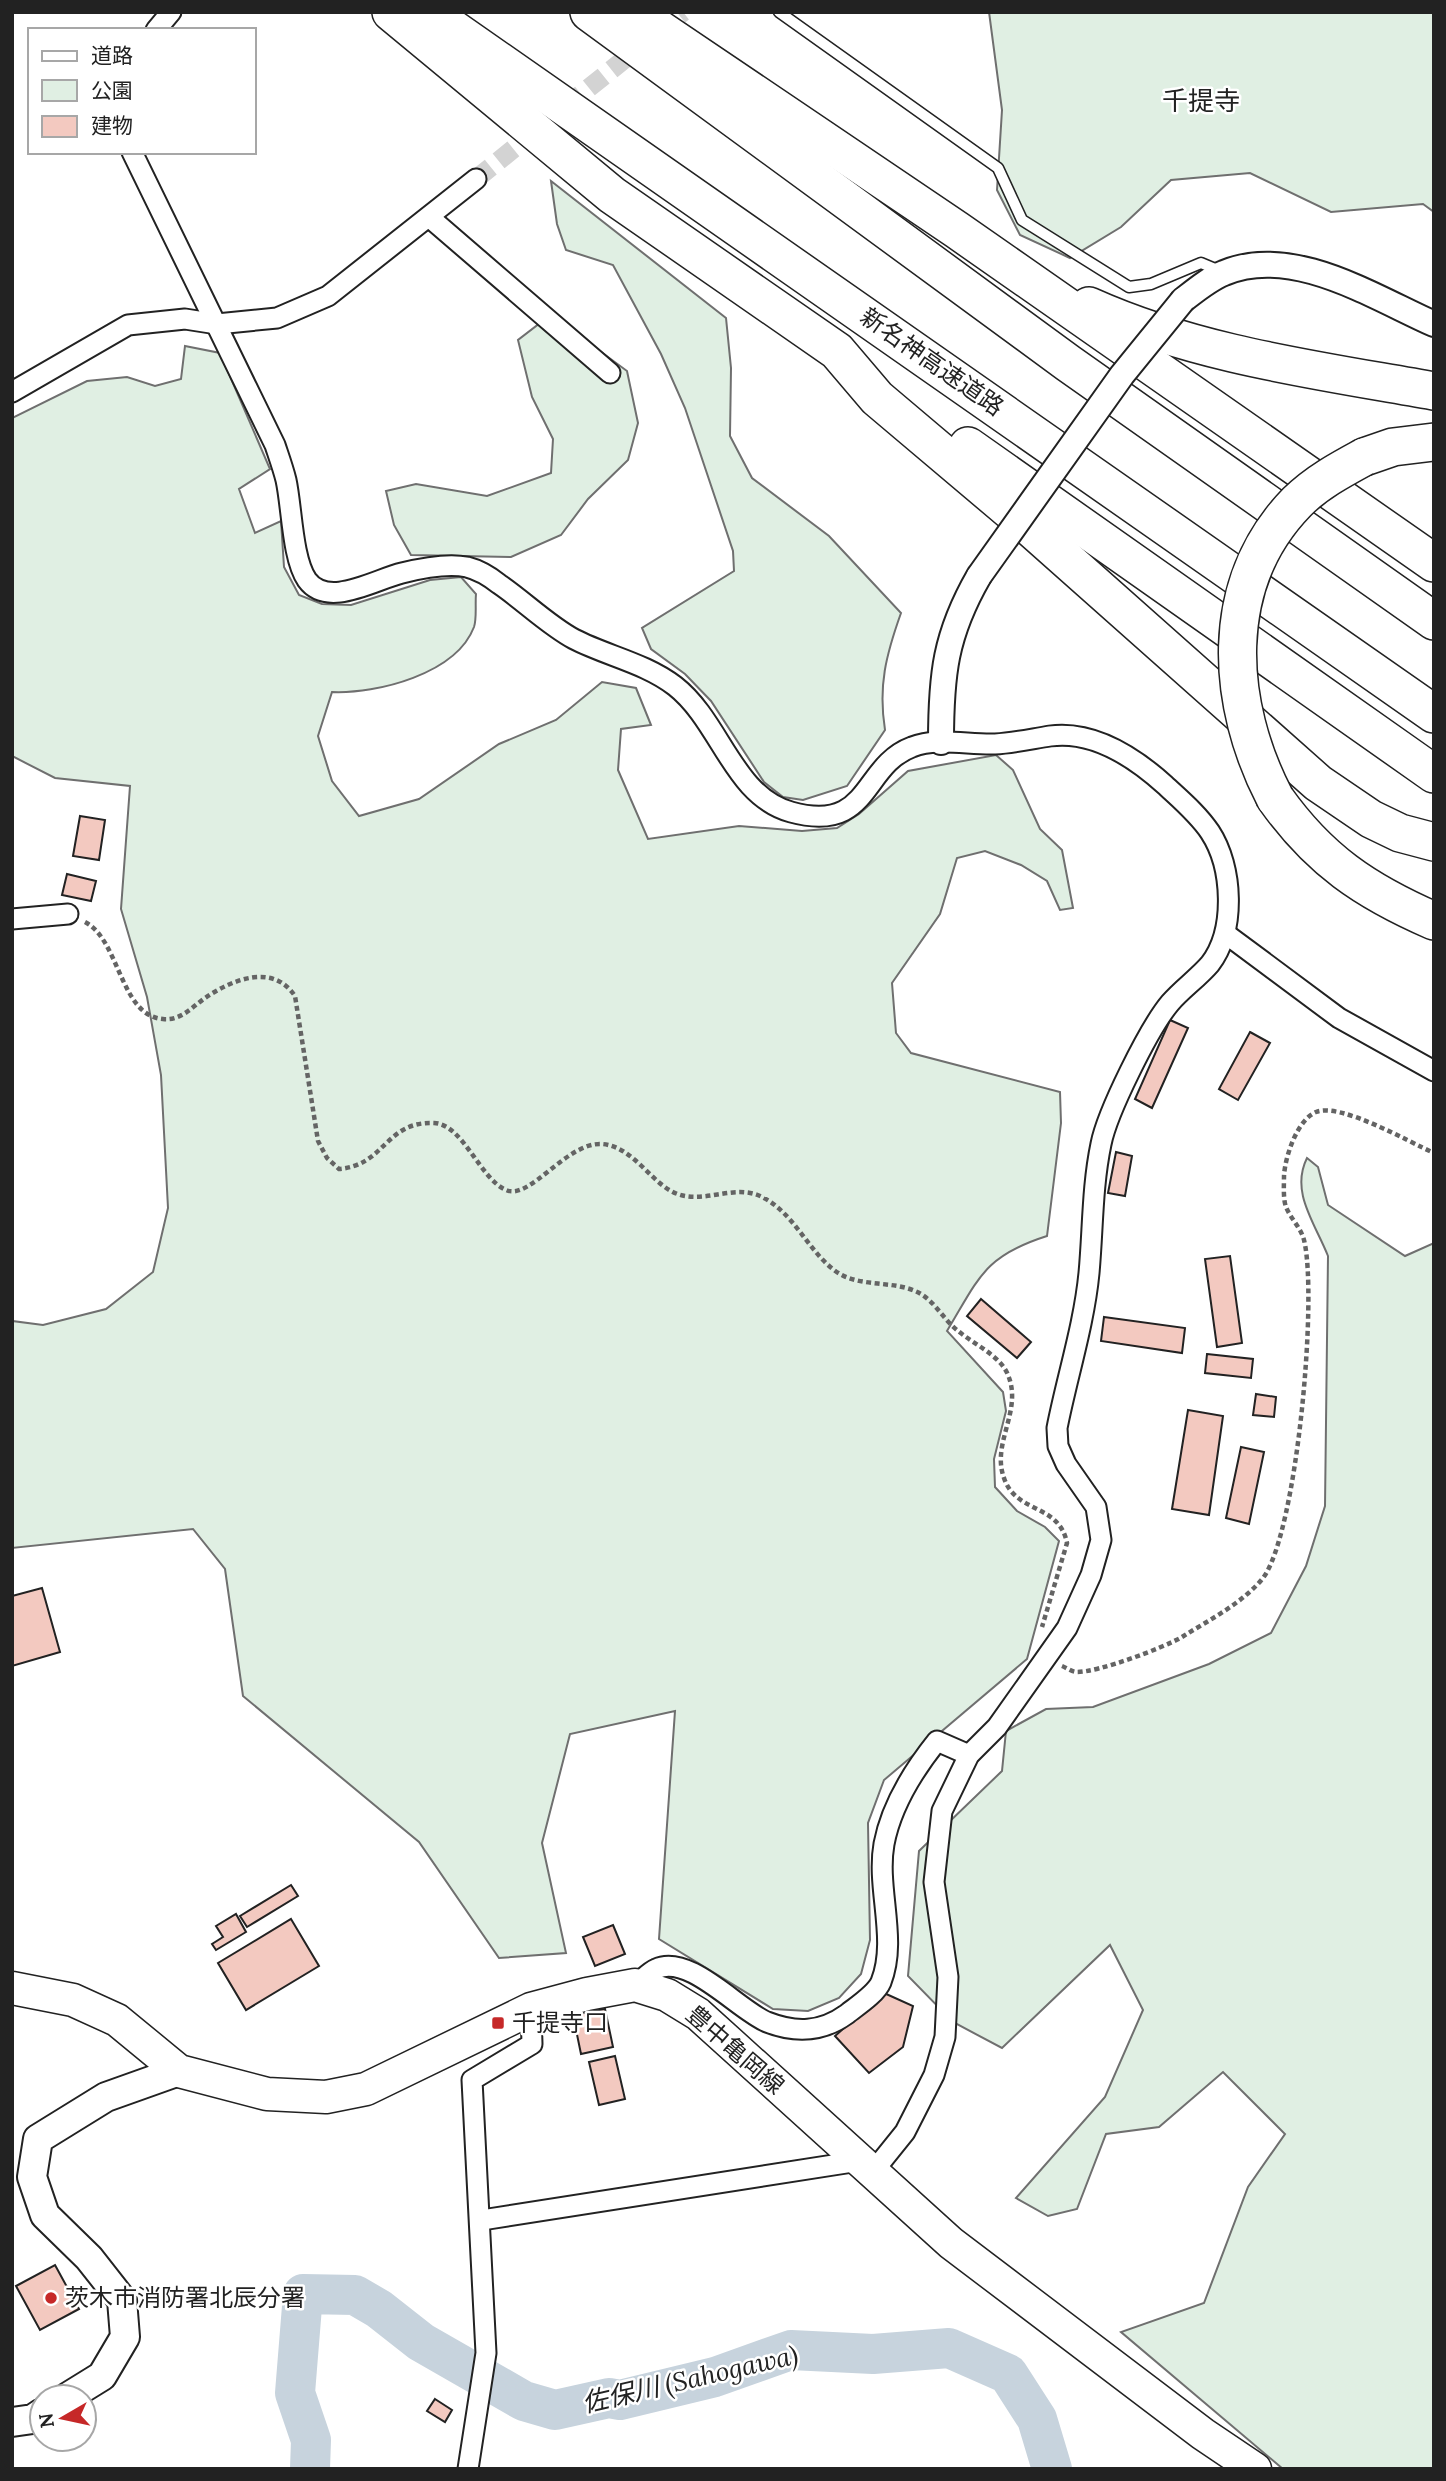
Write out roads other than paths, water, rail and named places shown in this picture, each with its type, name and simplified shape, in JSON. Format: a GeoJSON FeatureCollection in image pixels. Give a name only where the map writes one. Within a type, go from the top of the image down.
{"type":"FeatureCollection","features":[{"type":"Feature","properties":{"kind":"highway"},"geometry":{"type":"LineString","coordinates":[[391,12],[612,195],[1434,774]]}},
{"type":"Feature","properties":{"kind":"highway","name":"新名神高速道路"},"geometry":{"type":"LineString","coordinates":[[429,12],[1434,714]]}},
{"type":"Feature","properties":{"kind":"highway"},"geometry":{"type":"LineString","coordinates":[[589,12],[1068,363],[1434,621]]}},
{"type":"Feature","properties":{"kind":"highway"},"geometry":{"type":"LineString","coordinates":[[634,12],[957,230],[1434,564]]}},
{"type":"Feature","properties":{"kind":"highway"},"geometry":{"type":"LineString","coordinates":[[957,230],[1040,280],[1133,325],[1259,360],[1434,391]]}},
{"type":"Feature","properties":{"kind":"highway"},"geometry":{"type":"LineString","coordinates":[[837,351],[877,398],[1032,529],[1278,750],[1371,819],[1400,833],[1434,842]]}},
{"type":"Feature","properties":{"kind":"highway"},"geometry":{"type":"LineString","coordinates":[[1434,442],[1393,447],[1364,457],[1326,478],[1297,502],[1280,523],[1254,569],[1241,612],[1237,652],[1238,692],[1256,762],[1275,798],[1298,831],[1328,860],[1363,886],[1434,921]]}},
{"type":"Feature","properties":{"kind":"main road"},"geometry":{"type":"LineString","coordinates":[[12,1988],[73,2000],[117,2020],[179,2071],[267,2094],[326,2097],[366,2089],[531,2009],[635,1985]]}},
{"type":"Feature","properties":{"kind":"main road","name":"豊中亀岡線"},"geometry":{"type":"LineString","coordinates":[[635,1985],[667,1995],[698,2014],[951,2244],[1218,2457],[1255,2469]]}},
{"type":"Feature","properties":{"kind":"main road"},"geometry":{"type":"LineString","coordinates":[[90,2383],[102,2375],[125,2337],[122,2300],[89,2258],[45,2215],[32,2177],[38,2139],[106,2097],[179,2071]]}},
{"type":"Feature","properties":{"kind":"street"},"geometry":{"type":"LineString","coordinates":[[158,28],[171,12]]}},
{"type":"Feature","properties":{"kind":"street"},"geometry":{"type":"LineString","coordinates":[[133,154],[275,445],[285,477],[300,564],[308,581],[320,591],[338,592],[402,573],[436,567],[463,566],[482,572],[572,638],[644,668],[675,687],[719,736],[741,775],[761,798],[785,811],[823,817],[844,811],[860,800],[896,755],[914,745],[941,742],[991,744],[1052,736],[1076,737],[1104,744],[1138,760],[1188,806],[1211,834],[1223,865],[1228,902],[1226,934],[1211,963],[1168,1005],[1148,1038],[1101,1140],[1090,1226],[1089,1276],[1057,1428],[1058,1446],[1066,1464],[1097,1507],[1101,1540],[1091,1575],[1067,1628],[997,1727],[969,1755],[942,1811],[934,1882],[948,1977],[945,2037],[934,2075],[905,2132],[866,2167],[482,2220]]}},
{"type":"Feature","properties":{"kind":"street"},"geometry":{"type":"LineString","coordinates":[[12,392],[128,325],[185,320],[217,324],[277,318],[328,296],[476,179]]}},
{"type":"Feature","properties":{"kind":"street"},"geometry":{"type":"LineString","coordinates":[[429,217],[610,373]]}},
{"type":"Feature","properties":{"kind":"street"},"geometry":{"type":"LineString","coordinates":[[941,742],[941,683],[960,609],[979,576],[1122,375],[1183,300],[1224,273],[1250,267],[1281,265],[1306,271],[1434,324]]}},
{"type":"Feature","properties":{"kind":"street"},"geometry":{"type":"LineString","coordinates":[[12,919],[68,914]]}},
{"type":"Feature","properties":{"kind":"street"},"geometry":{"type":"LineString","coordinates":[[1226,934],[1339,1018],[1434,1071]]}},
{"type":"Feature","properties":{"kind":"street"},"geometry":{"type":"LineString","coordinates":[[635,1985],[657,1968],[679,1967],[710,1983],[755,2017],[781,2027],[809,2031],[838,2020],[881,1984],[887,1955],[884,1845],[908,1783],[937,1741],[969,1755]]}},
{"type":"Feature","properties":{"kind":"street"},"geometry":{"type":"LineString","coordinates":[[468,2469],[486,2353],[482,2220],[472,2080],[532,2044],[531,2009]]}},
{"type":"Feature","properties":{"kind":"lane"},"geometry":{"type":"LineString","coordinates":[[779,12],[998,168],[1022,220],[1129,287],[1151,285],[1201,263],[1224,273]]}},
{"type":"Feature","properties":{"kind":"waterway","name":"佐保川 (Sahogawa)"},"geometry":{"type":"LineString","coordinates":[[310,2469],[311,2440],[295,2393],[303,2294],[355,2295],[379,2309],[421,2342],[524,2401],[555,2410],[609,2398],[620,2400],[715,2377],[791,2350],[873,2354],[949,2348],[1008,2374],[1037,2419],[1052,2469]]}},
{"type":"Feature","properties":{"kind":"tunnel"},"geometry":{"type":"LineString","coordinates":[[476,179],[683,12]]}},
{"type":"Feature","properties":{"kind":"place","name":"千提寺口"},"geometry":{"type":"Point","coordinates":[498,2023]}},
{"type":"Feature","properties":{"kind":"place","name":"茨木市消防署北辰分署"},"geometry":{"type":"Point","coordinates":[51,2298]}},
{"type":"Feature","properties":{"kind":"district","name":"千提寺"},"geometry":{"type":"Point","coordinates":[1201,101]}}]}
